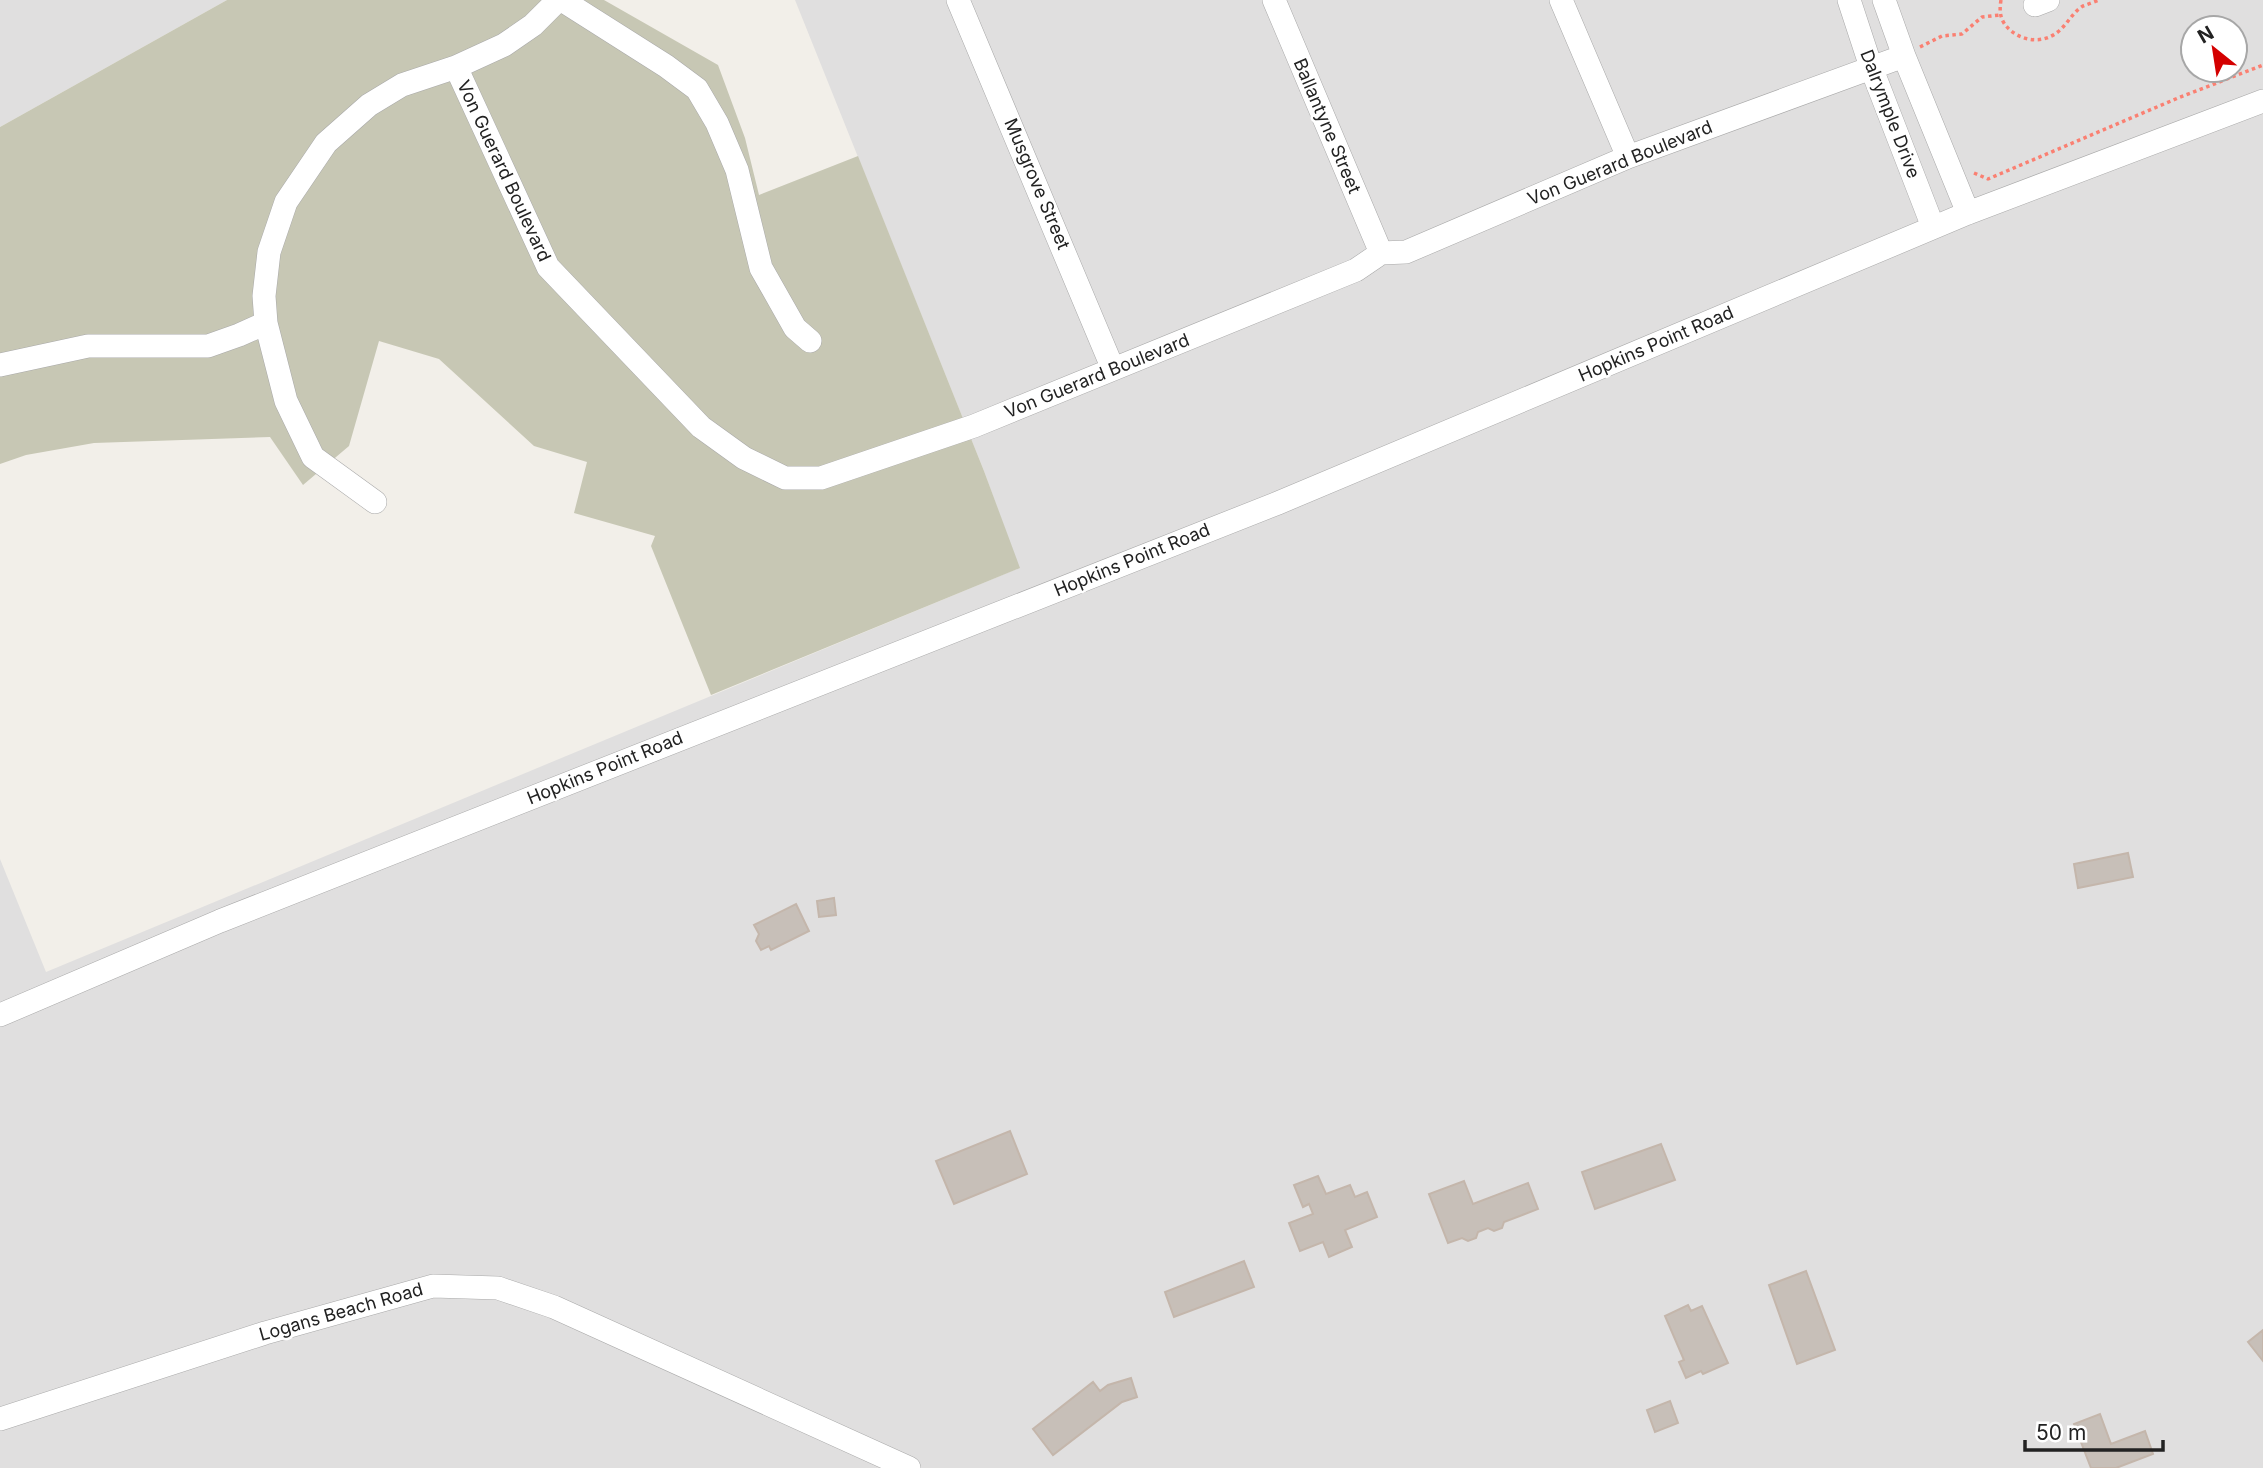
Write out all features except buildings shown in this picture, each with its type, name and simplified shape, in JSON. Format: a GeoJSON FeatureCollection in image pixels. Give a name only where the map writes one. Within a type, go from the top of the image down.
{"type":"FeatureCollection","features":[{"type":"Feature","properties":{"kind":"street"},"geometry":{"type":"LineString","coordinates":[[375,502],[313,457],[286,401],[266,323],[264,296],[269,252],[286,202],[326,143],[369,105],[402,85],[456,67],[504,45],[533,25],[560,0],[698,89],[717,123],[737,170],[761,268],[794,328],[810,341]]}},
{"type":"Feature","properties":{"kind":"street","name":"Musgrove Street"},"geometry":{"type":"LineString","coordinates":[[958,0],[1113,369]]}},
{"type":"Feature","properties":{"kind":"street","name":"Ballantyne Street"},"geometry":{"type":"LineString","coordinates":[[1274,0],[1381,253]]}},
{"type":"Feature","properties":{"kind":"street"},"geometry":{"type":"LineString","coordinates":[[1561,0],[1628,157]]}},
{"type":"Feature","properties":{"kind":"street","name":"Dalrymple Drive"},"geometry":{"type":"LineString","coordinates":[[1849,0],[1871,67],[1933,228]]}},
{"type":"Feature","properties":{"kind":"street","name":"Dalrymple Drive"},"geometry":{"type":"LineString","coordinates":[[1884,0],[1911,52],[1968,213]]}},
{"type":"Feature","properties":{"kind":"street","name":"Von Guerard Boulevard"},"geometry":{"type":"LineString","coordinates":[[456,67],[548,267],[701,427],[744,458],[785,478],[821,478],[974,426],[1356,270],[1381,253],[1406,252],[1628,157],[1911,52]]}},
{"type":"Feature","properties":{"kind":"street","name":"Hopkins Point Road"},"geometry":{"type":"LineString","coordinates":[[0,1015],[220,921],[1278,503],[1968,213],[2263,101]]}},
{"type":"Feature","properties":{"kind":"street"},"geometry":{"type":"LineString","coordinates":[[0,365],[88,346],[208,346],[266,323]]}},
{"type":"Feature","properties":{"kind":"street","name":"Logans Beach Road"},"geometry":{"type":"LineString","coordinates":[[0,1419],[265,1333],[433,1286],[498,1288],[554,1307],[909,1468]]}},
{"type":"Feature","properties":{"kind":"path"},"geometry":{"type":"LineString","coordinates":[[1911,52],[1942,36],[1962,34],[1982,17],[2000,15]]}},
{"type":"Feature","properties":{"kind":"path"},"geometry":{"type":"LineString","coordinates":[[1967,170],[1988,179],[2263,65]]}},
{"type":"Feature","properties":{"kind":"shaded area"},"geometry":{"type":"Polygon","coordinates":[[[0,0],[227,0],[0,127],[0,0]]]}},
{"type":"Feature","properties":{"kind":"shaded area"},"geometry":{"type":"Polygon","coordinates":[[[227,0],[604,0],[718,65],[745,138],[759,195],[858,156],[1020,568],[711,695],[651,546],[655,536],[574,513],[587,462],[534,446],[439,359],[379,341],[349,446],[303,485],[270,437],[94,443],[26,455],[0,464],[0,127],[227,0]]]}},
{"type":"Feature","properties":{"kind":"shaded area"},"geometry":{"type":"Polygon","coordinates":[[[795,0],[2263,0],[2263,1468],[0,1468],[0,859],[46,972],[1019,568],[984,471],[795,0]]]}}]}
